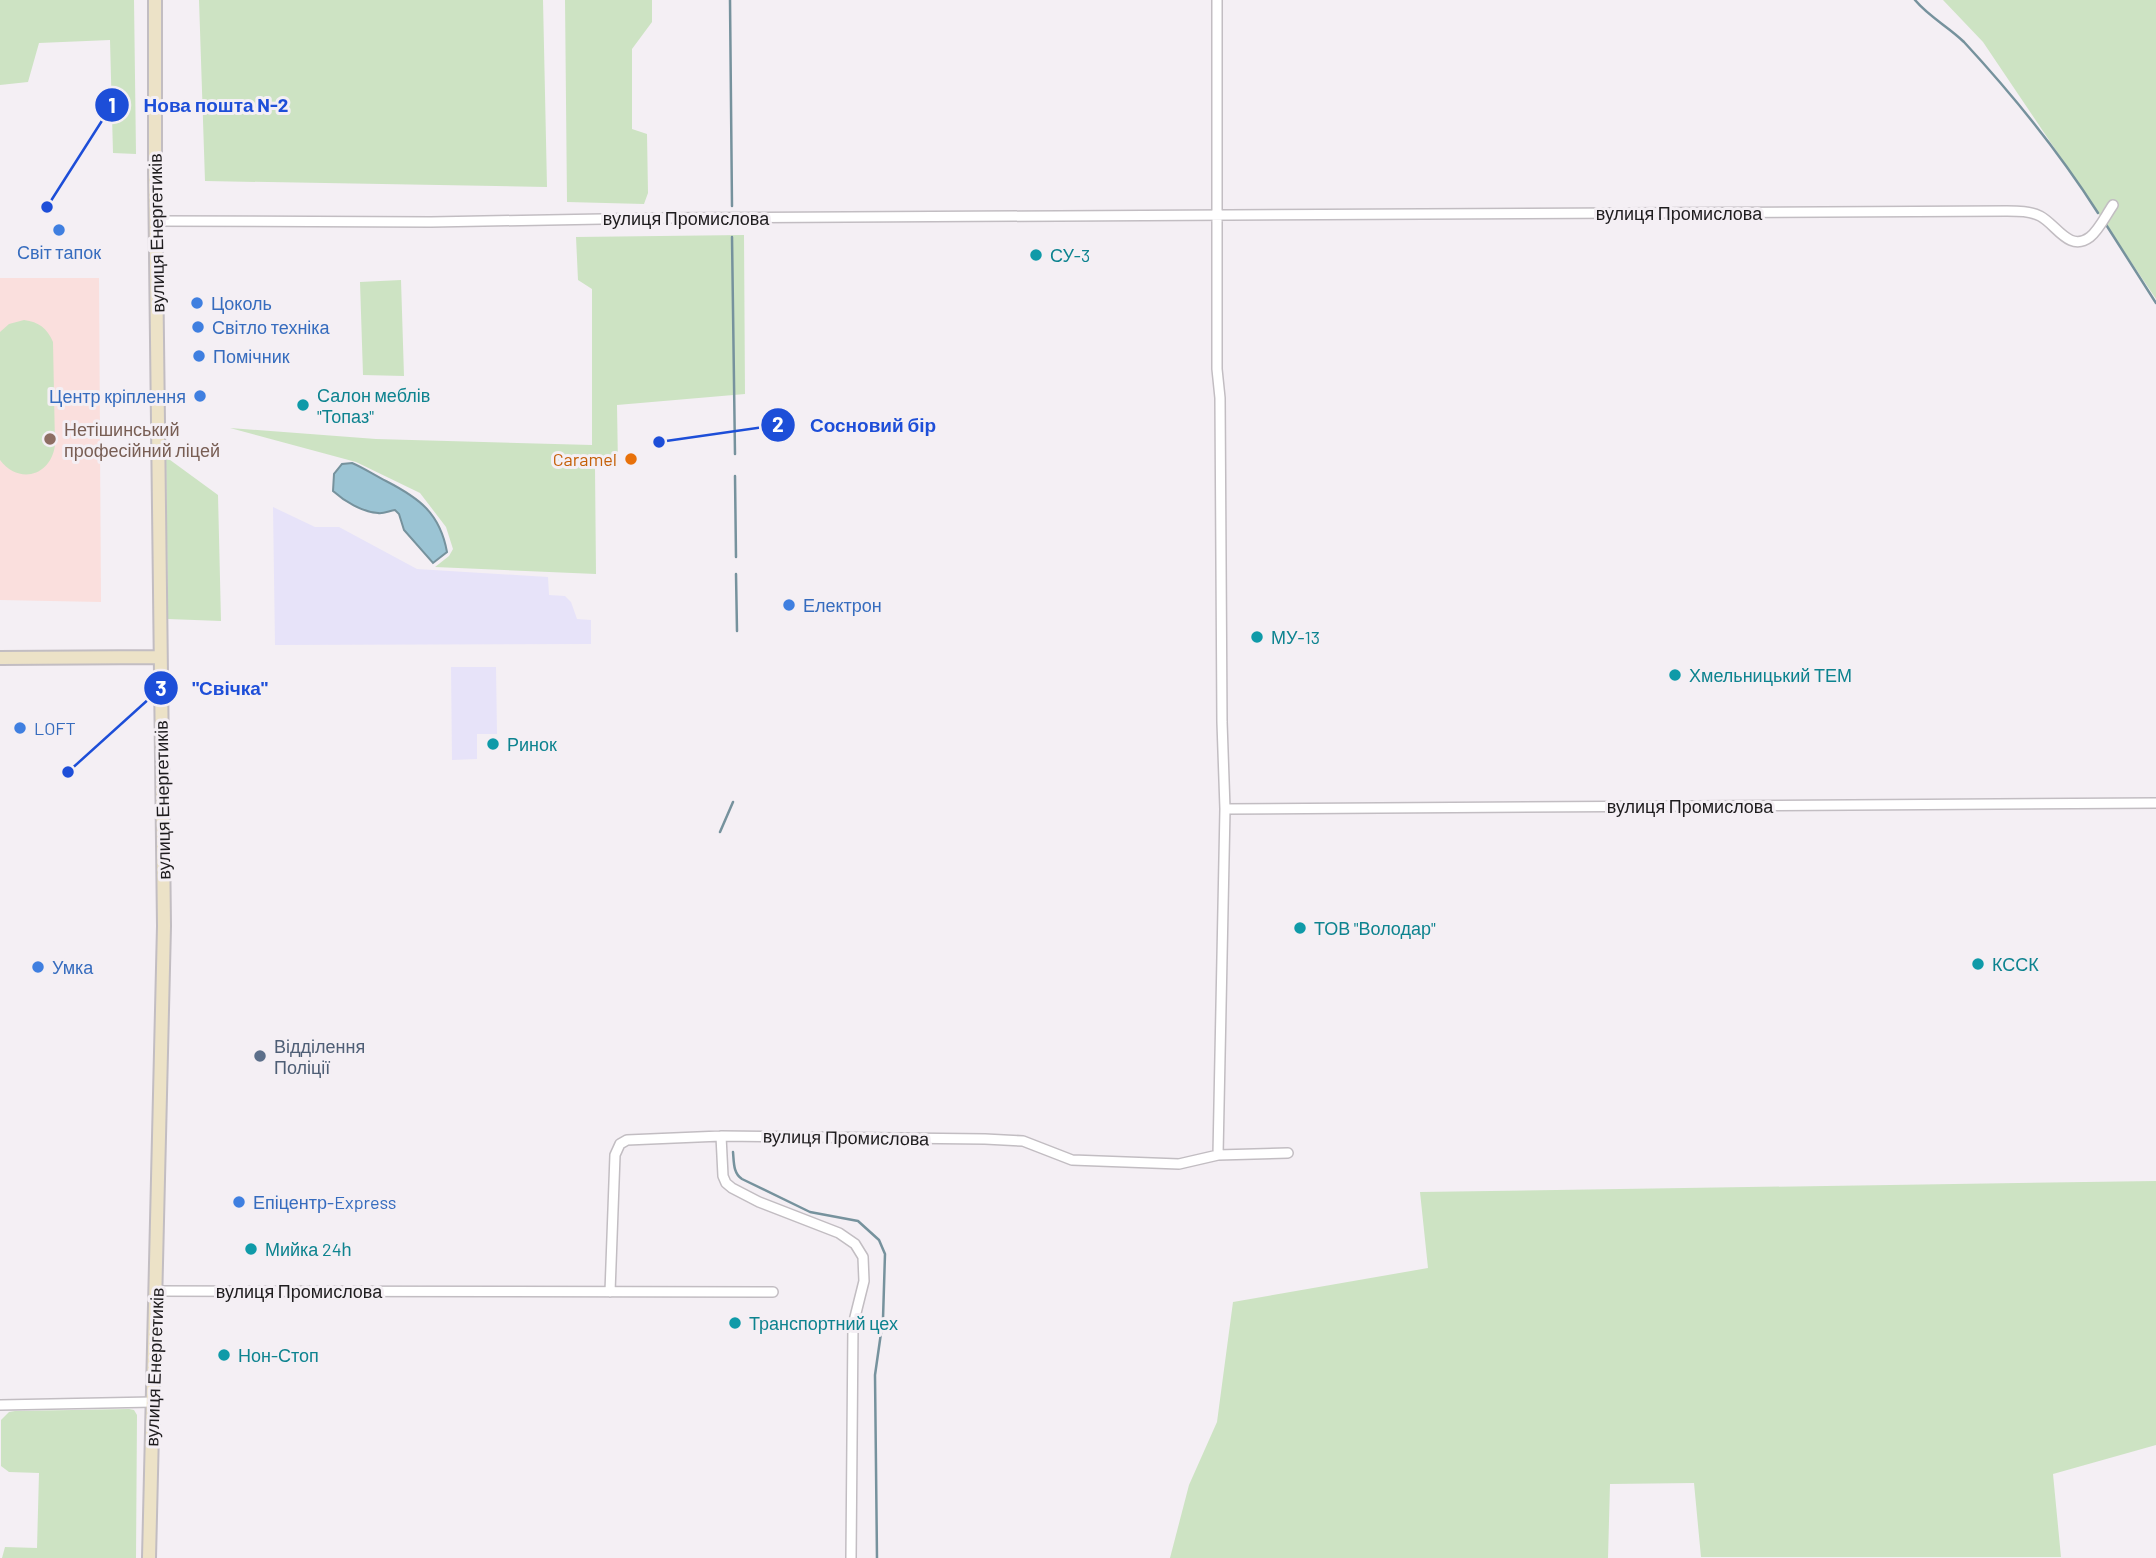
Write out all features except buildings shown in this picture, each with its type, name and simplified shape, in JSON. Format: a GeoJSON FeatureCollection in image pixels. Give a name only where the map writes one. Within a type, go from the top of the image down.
{"type":"FeatureCollection","features":[{"type":"Feature","properties":{"kind":"main road","name":"вулиця Енергетиків"},"geometry":{"type":"LineString","coordinates":[[149,1558],[164,926],[155,221],[155,0]]}},
{"type":"Feature","properties":{"kind":"main road"},"geometry":{"type":"LineString","coordinates":[[0,658],[160,657]]}},
{"type":"Feature","properties":{"kind":"street"},"geometry":{"type":"LineString","coordinates":[[1217,0],[1217,369],[1220,398],[1225,809],[1217,1155]]}},
{"type":"Feature","properties":{"kind":"street","name":"вулиця Промислова"},"geometry":{"type":"LineString","coordinates":[[155,221],[431,222],[656,218],[2007,211],[2035,214],[2046,219],[2065,240],[2079,242],[2090,237],[2113,205]]}},
{"type":"Feature","properties":{"kind":"street","name":"вулиця Промислова"},"geometry":{"type":"LineString","coordinates":[[1225,809],[2156,803]]}},
{"type":"Feature","properties":{"kind":"street"},"geometry":{"type":"LineString","coordinates":[[721,1136],[723,1176],[732,1188],[759,1202],[839,1233],[855,1244],[863,1257],[863,1281],[853,1325],[851,1558]]}},
{"type":"Feature","properties":{"kind":"street","name":"вулиця Промислова"},"geometry":{"type":"LineString","coordinates":[[610,1292],[615,1155],[617,1147],[631,1139],[721,1136],[1023,1141],[1072,1160],[1179,1164],[1217,1155],[1288,1153]]}},
{"type":"Feature","properties":{"kind":"street","name":"вулиця Промислова"},"geometry":{"type":"LineString","coordinates":[[157,1291],[773,1292]]}},
{"type":"Feature","properties":{"kind":"street"},"geometry":{"type":"LineString","coordinates":[[0,1405],[153,1402]]}},
{"type":"Feature","properties":{"kind":"shaded area","name":"Нетішинський професійний ліцей"},"geometry":{"type":"Polygon","coordinates":[[[0,278],[99,278],[101,602],[0,600],[0,278]]]}},
{"type":"Feature","properties":{"kind":"shaded area"},"geometry":{"type":"Polygon","coordinates":[[[273,507],[315,527],[339,527],[417,569],[548,577],[549,595],[565,596],[571,602],[577,619],[591,620],[591,644],[275,645],[273,507]]]}},
{"type":"Feature","properties":{"kind":"shaded area","name":"Ринок"},"geometry":{"type":"Polygon","coordinates":[[[451,667],[496,667],[497,734],[477,734],[477,759],[452,760],[451,667]]]}},
{"type":"Feature","properties":{"kind":"green space"},"geometry":{"type":"Polygon","coordinates":[[[0,0],[134,0],[136,154],[113,153],[110,40],[39,43],[28,82],[0,85],[0,0]]]}},
{"type":"Feature","properties":{"kind":"green space"},"geometry":{"type":"Polygon","coordinates":[[[199,0],[543,0],[547,187],[205,181],[199,0]]]}},
{"type":"Feature","properties":{"kind":"green space"},"geometry":{"type":"Polygon","coordinates":[[[565,0],[652,0],[652,22],[632,49],[632,129],[647,134],[648,193],[644,204],[567,202],[565,0]]]}},
{"type":"Feature","properties":{"kind":"green space"},"geometry":{"type":"Polygon","coordinates":[[[1943,0],[2156,0],[2156,299],[1983,42],[1943,0]]]}},
{"type":"Feature","properties":{"kind":"green space"},"geometry":{"type":"Polygon","coordinates":[[[744,235],[745,394],[617,405],[618,467],[595,468],[596,574],[435,567],[449,556],[453,549],[446,527],[420,493],[356,462],[230,428],[376,439],[592,445],[592,289],[578,280],[576,237],[744,235]]]}},
{"type":"Feature","properties":{"kind":"green space"},"geometry":{"type":"Polygon","coordinates":[[[401,280],[404,376],[363,375],[360,282],[401,280]]]}},
{"type":"Feature","properties":{"kind":"green space"},"geometry":{"type":"Polygon","coordinates":[[[24,320],[42,326],[53,342],[55,445],[47,464],[33,474],[16,473],[0,460],[0,332],[9,324],[24,320]]]}},
{"type":"Feature","properties":{"kind":"green space"},"geometry":{"type":"Polygon","coordinates":[[[166,457],[218,495],[221,621],[168,619],[166,457]]]}},
{"type":"Feature","properties":{"kind":"green space"},"geometry":{"type":"Polygon","coordinates":[[[2156,1181],[2156,1445],[2053,1474],[2061,1557],[1701,1557],[1694,1483],[1610,1484],[1608,1558],[1170,1558],[1189,1485],[1217,1422],[1233,1302],[1428,1268],[1420,1192],[2156,1181]]]}},
{"type":"Feature","properties":{"kind":"green space"},"geometry":{"type":"Polygon","coordinates":[[[134,1410],[137,1415],[136,1558],[2,1558],[5,1547],[37,1548],[39,1473],[9,1472],[1,1466],[1,1420],[9,1412],[15,1411],[134,1410]]]}},
{"type":"Feature","properties":{"kind":"water"},"geometry":{"type":"Polygon","coordinates":[[[352,463],[408,494],[426,508],[439,527],[447,552],[433,563],[404,530],[395,510],[380,513],[366,511],[333,491],[334,474],[342,464],[352,463]]]}},
{"type":"Feature","properties":{"kind":"waterway"},"geometry":{"type":"LineString","coordinates":[[730,0],[732,206]]}},
{"type":"Feature","properties":{"kind":"waterway"},"geometry":{"type":"LineString","coordinates":[[1915,0],[1964,42],[2000,82],[2035,124],[2098,213]]}},
{"type":"Feature","properties":{"kind":"waterway"},"geometry":{"type":"LineString","coordinates":[[2105,223],[2156,303]]}},
{"type":"Feature","properties":{"kind":"waterway"},"geometry":{"type":"LineString","coordinates":[[732,237],[735,454]]}},
{"type":"Feature","properties":{"kind":"waterway"},"geometry":{"type":"LineString","coordinates":[[735,476],[736,557]]}},
{"type":"Feature","properties":{"kind":"waterway"},"geometry":{"type":"LineString","coordinates":[[736,574],[737,631]]}},
{"type":"Feature","properties":{"kind":"waterway"},"geometry":{"type":"LineString","coordinates":[[720,832],[733,802]]}},
{"type":"Feature","properties":{"kind":"waterway"},"geometry":{"type":"LineString","coordinates":[[733,1152],[735,1170],[739,1177],[810,1212],[858,1221],[879,1240],[885,1254],[883,1319],[875,1375],[877,1558]]}},
{"type":"Feature","properties":{"kind":"place","name":"Нова пошта N-2"},"geometry":{"type":"Point","coordinates":[47,207]}},
{"type":"Feature","properties":{"kind":"place","name":"Світ тапок"},"geometry":{"type":"Point","coordinates":[59,230]}},
{"type":"Feature","properties":{"kind":"place","name":"СУ-3"},"geometry":{"type":"Point","coordinates":[1036,255]}},
{"type":"Feature","properties":{"kind":"place","name":"Цоколь"},"geometry":{"type":"Point","coordinates":[197,303]}},
{"type":"Feature","properties":{"kind":"place","name":"Світло техніка"},"geometry":{"type":"Point","coordinates":[198,327]}},
{"type":"Feature","properties":{"kind":"place","name":"Помічник"},"geometry":{"type":"Point","coordinates":[199,356]}},
{"type":"Feature","properties":{"kind":"place","name":"Центр кріплення"},"geometry":{"type":"Point","coordinates":[200,396]}},
{"type":"Feature","properties":{"kind":"place","name":"Салон меблів \"Топаз\""},"geometry":{"type":"Point","coordinates":[303,405]}},
{"type":"Feature","properties":{"kind":"place","name":"Нетішинський професійний ліцей"},"geometry":{"type":"Point","coordinates":[50,439]}},
{"type":"Feature","properties":{"kind":"place","name":"Сосновий бір"},"geometry":{"type":"Point","coordinates":[659,442]}},
{"type":"Feature","properties":{"kind":"place","name":"Caramel"},"geometry":{"type":"Point","coordinates":[631,459]}},
{"type":"Feature","properties":{"kind":"place","name":"Електрон"},"geometry":{"type":"Point","coordinates":[789,605]}},
{"type":"Feature","properties":{"kind":"place","name":"МУ-13"},"geometry":{"type":"Point","coordinates":[1257,637]}},
{"type":"Feature","properties":{"kind":"place","name":"Хмельницький ТЕМ"},"geometry":{"type":"Point","coordinates":[1675,675]}},
{"type":"Feature","properties":{"kind":"place","name":"LOFT"},"geometry":{"type":"Point","coordinates":[20,728]}},
{"type":"Feature","properties":{"kind":"place","name":"Ринок"},"geometry":{"type":"Point","coordinates":[493,744]}},
{"type":"Feature","properties":{"kind":"place","name":"\"Свічка\""},"geometry":{"type":"Point","coordinates":[68,772]}},
{"type":"Feature","properties":{"kind":"place","name":"ТОВ \"Володар\""},"geometry":{"type":"Point","coordinates":[1300,928]}},
{"type":"Feature","properties":{"kind":"place","name":"КССК"},"geometry":{"type":"Point","coordinates":[1978,964]}},
{"type":"Feature","properties":{"kind":"place","name":"Умка"},"geometry":{"type":"Point","coordinates":[38,967]}},
{"type":"Feature","properties":{"kind":"place","name":"Відділення Поліції"},"geometry":{"type":"Point","coordinates":[260,1056]}},
{"type":"Feature","properties":{"kind":"place","name":"Епіцентр-Express"},"geometry":{"type":"Point","coordinates":[239,1202]}},
{"type":"Feature","properties":{"kind":"place","name":"Мийка 24һ"},"geometry":{"type":"Point","coordinates":[251,1249]}},
{"type":"Feature","properties":{"kind":"place","name":"Транспортний цех"},"geometry":{"type":"Point","coordinates":[735,1323]}},
{"type":"Feature","properties":{"kind":"place","name":"Нон-Стоп"},"geometry":{"type":"Point","coordinates":[224,1355]}}]}
